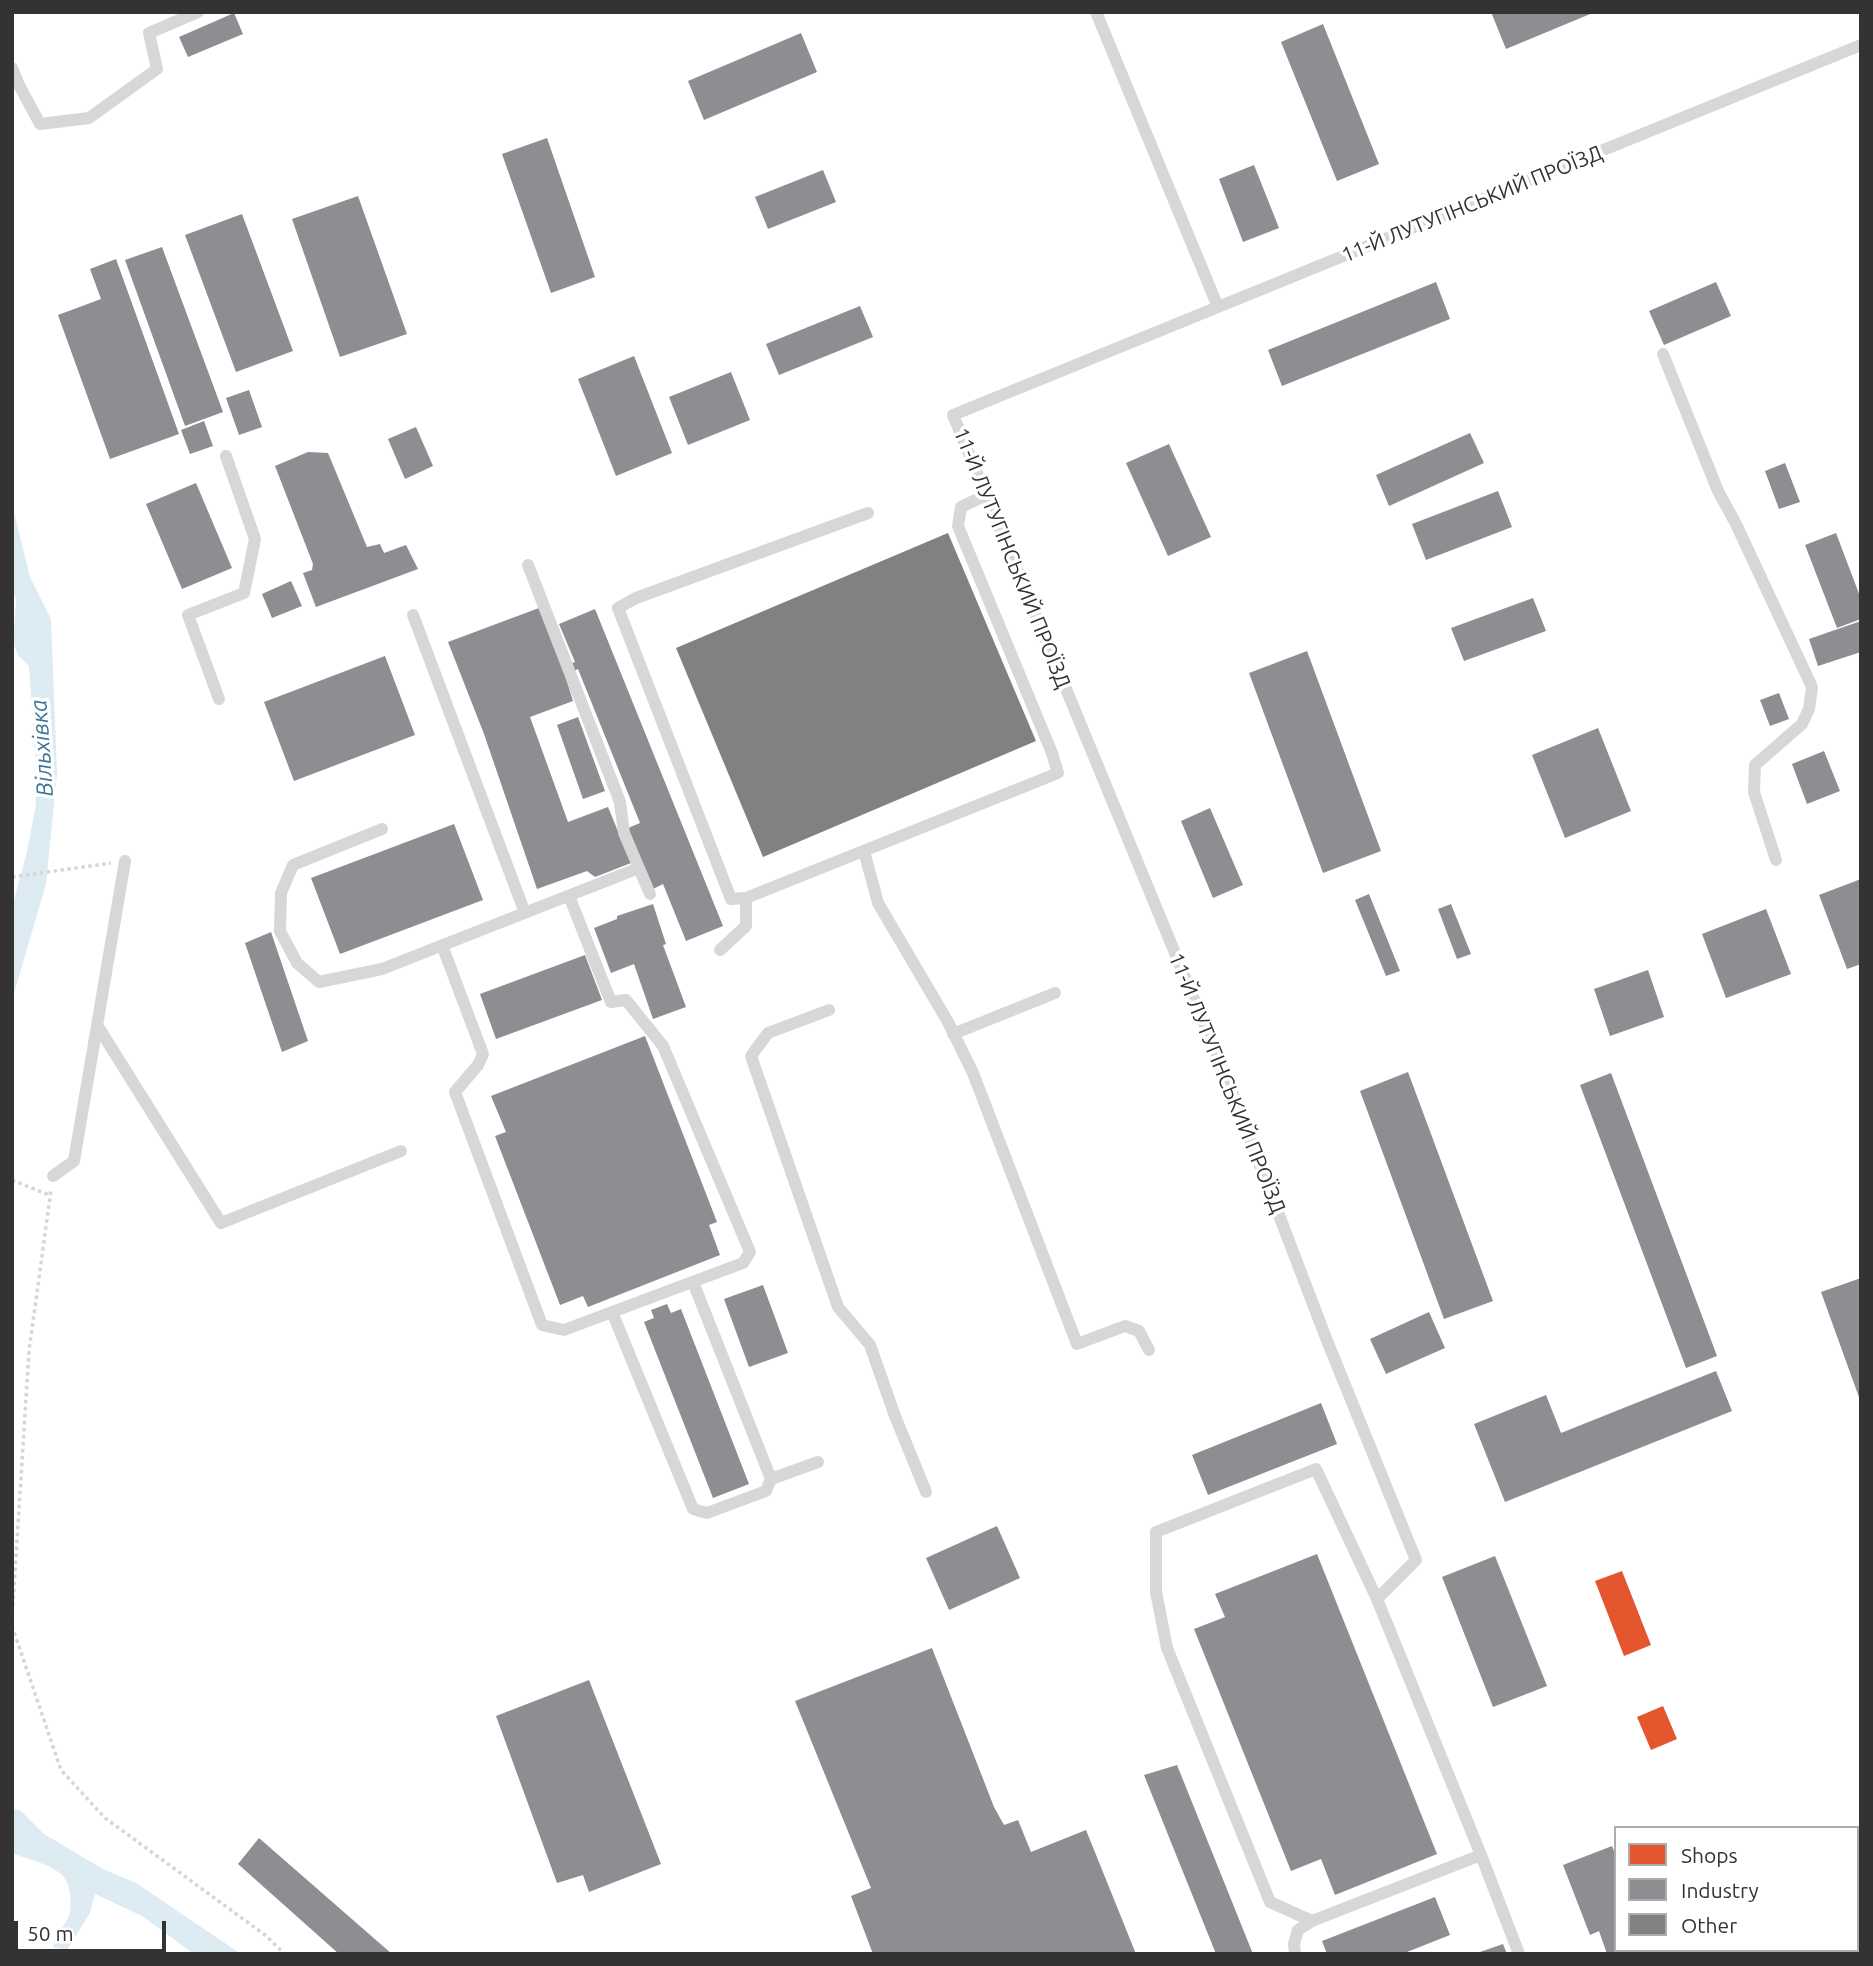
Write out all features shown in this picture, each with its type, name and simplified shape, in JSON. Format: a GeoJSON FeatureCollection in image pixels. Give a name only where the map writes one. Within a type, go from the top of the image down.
{"type":"FeatureCollection","features":[{"type":"Feature","properties":{"kind":"lane"},"geometry":{"type":"LineString","coordinates":[[12,68],[40,124],[89,118],[157,69],[149,33],[198,12]]}},
{"type":"Feature","properties":{"kind":"lane"},"geometry":{"type":"LineString","coordinates":[[1096,12],[1218,307]]}},
{"type":"Feature","properties":{"kind":"lane","name":"11-Й ЛУТУГІНСЬКИЙ ПРОЇЗД"},"geometry":{"type":"LineString","coordinates":[[1377,1599],[1416,1560],[1326,1338],[1227,1079],[954,415],[1861,45]]}},
{"type":"Feature","properties":{"kind":"lane"},"geometry":{"type":"LineString","coordinates":[[1663,354],[1718,491],[1812,687],[1809,709],[1802,724],[1755,765],[1755,792],[1776,860]]}},
{"type":"Feature","properties":{"kind":"lane"},"geometry":{"type":"LineString","coordinates":[[219,699],[188,615],[244,593],[255,539],[226,456]]}},
{"type":"Feature","properties":{"kind":"lane"},"geometry":{"type":"LineString","coordinates":[[868,513],[636,598],[618,608],[731,899],[746,898],[1058,773],[958,526],[961,507],[986,495]]}},
{"type":"Feature","properties":{"kind":"lane"},"geometry":{"type":"LineString","coordinates":[[528,565],[620,802],[624,833],[650,894]]}},
{"type":"Feature","properties":{"kind":"lane"},"geometry":{"type":"LineString","coordinates":[[413,615],[525,913]]}},
{"type":"Feature","properties":{"kind":"lane"},"geometry":{"type":"LineString","coordinates":[[382,829],[293,865],[281,893],[280,931],[297,963],[319,982],[382,969],[639,868]]}},
{"type":"Feature","properties":{"kind":"lane"},"geometry":{"type":"LineString","coordinates":[[864,850],[878,903],[973,1073],[1077,1344],[1125,1326],[1139,1331],[1149,1350]]}},
{"type":"Feature","properties":{"kind":"lane"},"geometry":{"type":"LineString","coordinates":[[53,1175],[74,1161],[125,861]]}},
{"type":"Feature","properties":{"kind":"lane"},"geometry":{"type":"LineString","coordinates":[[442,945],[484,1054],[455,1092],[542,1325],[564,1330],[743,1263],[750,1252],[663,1046],[626,1000],[611,1002],[569,896]]}},
{"type":"Feature","properties":{"kind":"lane"},"geometry":{"type":"LineString","coordinates":[[720,950],[746,926],[746,898]]}},
{"type":"Feature","properties":{"kind":"lane"},"geometry":{"type":"LineString","coordinates":[[953,1034],[1055,993]]}},
{"type":"Feature","properties":{"kind":"lane"},"geometry":{"type":"LineString","coordinates":[[829,1010],[768,1033],[751,1056],[838,1307],[870,1345],[926,1492]]}},
{"type":"Feature","properties":{"kind":"lane"},"geometry":{"type":"LineString","coordinates":[[97,1025],[221,1223],[401,1151]]}},
{"type":"Feature","properties":{"kind":"lane"},"geometry":{"type":"LineString","coordinates":[[612,1312],[693,1509],[707,1513],[766,1491],[771,1479],[693,1282]]}},
{"type":"Feature","properties":{"kind":"lane"},"geometry":{"type":"LineString","coordinates":[[771,1479],[818,1462]]}},
{"type":"Feature","properties":{"kind":"lane"},"geometry":{"type":"LineString","coordinates":[[1312,1921],[1270,1902],[1172,1660],[1156,1592],[1156,1532],[1316,1469],[1377,1599],[1519,1954]]}},
{"type":"Feature","properties":{"kind":"lane"},"geometry":{"type":"LineString","coordinates":[[1295,1954],[1294,1944],[1298,1930],[1312,1921],[1481,1855]]}},
{"type":"Feature","properties":{"kind":"path"},"geometry":{"type":"LineString","coordinates":[[15,877],[125,861]]}},
{"type":"Feature","properties":{"kind":"path"},"geometry":{"type":"LineString","coordinates":[[12,1620],[29,1351],[53,1175]]}},
{"type":"Feature","properties":{"kind":"path"},"geometry":{"type":"LineString","coordinates":[[12,1180],[50,1195]]}},
{"type":"Feature","properties":{"kind":"path"},"geometry":{"type":"LineString","coordinates":[[12,1626],[61,1770],[105,1818],[265,1934],[285,1954]]}},
{"type":"Feature","properties":{"kind":"water","name":"Вільхівка"},"geometry":{"type":"Polygon","coordinates":[[[12,504],[30,577],[51,619],[57,774],[46,884],[12,1000],[12,907],[27,852],[36,804],[29,666],[18,655],[13,643],[16,600],[12,588],[12,504]]]}},
{"type":"Feature","properties":{"kind":"water"},"geometry":{"type":"Polygon","coordinates":[[[12,1808],[21,1811],[44,1834],[103,1869],[136,1883],[241,1954],[194,1954],[142,1916],[95,1894],[90,1913],[67,1950],[53,1947],[70,1912],[69,1888],[63,1876],[52,1868],[12,1853],[12,1808]]]}},
{"type":"Feature","properties":{"kind":"building: Shops"},"geometry":{"type":"Polygon","coordinates":[[[1622,1571],[1651,1645],[1624,1656],[1595,1581],[1622,1571]]]}},
{"type":"Feature","properties":{"kind":"building: Shops"},"geometry":{"type":"Polygon","coordinates":[[[1663,1706],[1677,1739],[1651,1750],[1637,1717],[1663,1706]]]}},
{"type":"Feature","properties":{"kind":"building: Industry"},"geometry":{"type":"Polygon","coordinates":[[[1491,12],[1595,12],[1506,49],[1491,12]]]}},
{"type":"Feature","properties":{"kind":"building: Industry"},"geometry":{"type":"Polygon","coordinates":[[[234,13],[243,34],[188,57],[179,37],[234,13]]]}},
{"type":"Feature","properties":{"kind":"building: Industry"},"geometry":{"type":"Polygon","coordinates":[[[1323,24],[1379,164],[1337,181],[1281,42],[1323,24]]]}},
{"type":"Feature","properties":{"kind":"building: Industry"},"geometry":{"type":"Polygon","coordinates":[[[801,33],[817,72],[704,120],[688,81],[801,33]]]}},
{"type":"Feature","properties":{"kind":"building: Industry"},"geometry":{"type":"Polygon","coordinates":[[[547,138],[595,277],[551,293],[502,154],[547,138]]]}},
{"type":"Feature","properties":{"kind":"building: Industry"},"geometry":{"type":"Polygon","coordinates":[[[1254,165],[1279,228],[1243,242],[1219,179],[1254,165]]]}},
{"type":"Feature","properties":{"kind":"building: Industry"},"geometry":{"type":"Polygon","coordinates":[[[823,170],[836,202],[768,229],[755,197],[823,170]]]}},
{"type":"Feature","properties":{"kind":"building: Industry"},"geometry":{"type":"Polygon","coordinates":[[[358,196],[407,334],[340,357],[292,219],[358,196]]]}},
{"type":"Feature","properties":{"kind":"building: Industry"},"geometry":{"type":"Polygon","coordinates":[[[242,214],[293,351],[236,372],[185,235],[242,214]]]}},
{"type":"Feature","properties":{"kind":"building: Industry"},"geometry":{"type":"Polygon","coordinates":[[[162,247],[223,412],[185,426],[125,260],[162,247]]]}},
{"type":"Feature","properties":{"kind":"building: Industry"},"geometry":{"type":"Polygon","coordinates":[[[116,259],[179,434],[110,459],[58,315],[101,299],[90,269],[116,259]]]}},
{"type":"Feature","properties":{"kind":"building: Industry"},"geometry":{"type":"Polygon","coordinates":[[[1436,282],[1450,319],[1282,386],[1268,350],[1436,282]]]}},
{"type":"Feature","properties":{"kind":"building: Industry"},"geometry":{"type":"Polygon","coordinates":[[[1716,282],[1731,316],[1664,345],[1649,311],[1716,282]]]}},
{"type":"Feature","properties":{"kind":"building: Industry"},"geometry":{"type":"Polygon","coordinates":[[[860,306],[873,337],[779,375],[766,344],[860,306]]]}},
{"type":"Feature","properties":{"kind":"building: Industry"},"geometry":{"type":"Polygon","coordinates":[[[634,356],[672,453],[616,476],[578,379],[634,356]]]}},
{"type":"Feature","properties":{"kind":"building: Industry"},"geometry":{"type":"Polygon","coordinates":[[[731,372],[750,420],[688,445],[669,397],[731,372]]]}},
{"type":"Feature","properties":{"kind":"building: Industry"},"geometry":{"type":"Polygon","coordinates":[[[249,390],[262,427],[239,435],[226,398],[249,390]]]}},
{"type":"Feature","properties":{"kind":"building: Industry"},"geometry":{"type":"Polygon","coordinates":[[[204,421],[213,446],[190,454],[181,430],[204,421]]]}},
{"type":"Feature","properties":{"kind":"building: Industry"},"geometry":{"type":"Polygon","coordinates":[[[416,427],[433,466],[405,479],[388,439],[416,427]]]}},
{"type":"Feature","properties":{"kind":"building: Industry"},"geometry":{"type":"Polygon","coordinates":[[[1470,433],[1484,463],[1389,506],[1376,475],[1470,433]]]}},
{"type":"Feature","properties":{"kind":"building: Industry"},"geometry":{"type":"Polygon","coordinates":[[[1169,444],[1211,537],[1168,556],[1126,463],[1169,444]]]}},
{"type":"Feature","properties":{"kind":"building: Industry"},"geometry":{"type":"Polygon","coordinates":[[[308,452],[328,453],[367,547],[380,544],[384,553],[406,545],[418,569],[316,607],[303,573],[312,570],[313,564],[275,466],[308,452]]]}},
{"type":"Feature","properties":{"kind":"building: Industry"},"geometry":{"type":"Polygon","coordinates":[[[1785,463],[1800,502],[1779,509],[1765,471],[1785,463]]]}},
{"type":"Feature","properties":{"kind":"building: Industry"},"geometry":{"type":"Polygon","coordinates":[[[196,483],[232,568],[182,589],[146,504],[196,483]]]}},
{"type":"Feature","properties":{"kind":"building: Industry"},"geometry":{"type":"Polygon","coordinates":[[[1498,491],[1512,527],[1426,560],[1412,524],[1498,491]]]}},
{"type":"Feature","properties":{"kind":"building: Industry"},"geometry":{"type":"Polygon","coordinates":[[[1836,533],[1861,599],[1861,619],[1837,628],[1805,545],[1836,533]]]}},
{"type":"Feature","properties":{"kind":"building: Industry"},"geometry":{"type":"Polygon","coordinates":[[[291,581],[302,606],[272,618],[262,594],[291,581]]]}},
{"type":"Feature","properties":{"kind":"building: Industry"},"geometry":{"type":"Polygon","coordinates":[[[1533,598],[1546,631],[1464,661],[1451,628],[1533,598]]]}},
{"type":"Feature","properties":{"kind":"building: Industry"},"geometry":{"type":"Polygon","coordinates":[[[539,608],[562,667],[575,662],[559,624],[595,609],[723,926],[686,941],[663,884],[653,889],[628,828],[640,823],[578,669],[565,675],[573,701],[530,717],[568,822],[608,807],[631,863],[595,877],[587,871],[537,889],[484,734],[448,642],[539,608]]]}},
{"type":"Feature","properties":{"kind":"building: Industry"},"geometry":{"type":"Polygon","coordinates":[[[1861,621],[1861,652],[1818,666],[1809,639],[1861,621]]]}},
{"type":"Feature","properties":{"kind":"building: Industry"},"geometry":{"type":"Polygon","coordinates":[[[1307,651],[1381,851],[1323,873],[1249,673],[1307,651]]]}},
{"type":"Feature","properties":{"kind":"building: Industry"},"geometry":{"type":"Polygon","coordinates":[[[385,656],[415,735],[294,781],[264,702],[385,656]]]}},
{"type":"Feature","properties":{"kind":"building: Industry"},"geometry":{"type":"Polygon","coordinates":[[[1779,693],[1789,719],[1770,726],[1760,700],[1779,693]]]}},
{"type":"Feature","properties":{"kind":"building: Industry"},"geometry":{"type":"Polygon","coordinates":[[[578,717],[605,791],[583,799],[557,725],[578,717]]]}},
{"type":"Feature","properties":{"kind":"building: Industry"},"geometry":{"type":"Polygon","coordinates":[[[1598,728],[1631,811],[1565,838],[1532,755],[1598,728]]]}},
{"type":"Feature","properties":{"kind":"building: Industry"},"geometry":{"type":"Polygon","coordinates":[[[1824,751],[1840,791],[1807,804],[1792,764],[1824,751]]]}},
{"type":"Feature","properties":{"kind":"building: Industry"},"geometry":{"type":"Polygon","coordinates":[[[1210,808],[1243,885],[1213,898],[1181,821],[1210,808]]]}},
{"type":"Feature","properties":{"kind":"building: Industry"},"geometry":{"type":"Polygon","coordinates":[[[454,824],[483,900],[340,954],[311,878],[454,824]]]}},
{"type":"Feature","properties":{"kind":"building: Industry"},"geometry":{"type":"Polygon","coordinates":[[[1861,879],[1861,964],[1847,969],[1819,895],[1861,879]]]}},
{"type":"Feature","properties":{"kind":"building: Industry"},"geometry":{"type":"Polygon","coordinates":[[[1369,894],[1400,971],[1386,976],[1355,900],[1369,894]]]}},
{"type":"Feature","properties":{"kind":"building: Industry"},"geometry":{"type":"Polygon","coordinates":[[[653,904],[666,944],[663,945],[686,1007],[653,1019],[634,964],[611,973],[594,928],[617,919],[617,916],[653,904]]]}},
{"type":"Feature","properties":{"kind":"building: Industry"},"geometry":{"type":"Polygon","coordinates":[[[1451,904],[1471,954],[1457,959],[1438,909],[1451,904]]]}},
{"type":"Feature","properties":{"kind":"building: Industry"},"geometry":{"type":"Polygon","coordinates":[[[1766,909],[1791,974],[1726,998],[1702,934],[1766,909]]]}},
{"type":"Feature","properties":{"kind":"building: Industry"},"geometry":{"type":"Polygon","coordinates":[[[271,932],[308,1041],[282,1052],[245,943],[271,932]]]}},
{"type":"Feature","properties":{"kind":"building: Industry"},"geometry":{"type":"Polygon","coordinates":[[[585,955],[602,1000],[496,1039],[480,994],[585,955]]]}},
{"type":"Feature","properties":{"kind":"building: Industry"},"geometry":{"type":"Polygon","coordinates":[[[1648,970],[1664,1017],[1610,1036],[1594,989],[1648,970]]]}},
{"type":"Feature","properties":{"kind":"building: Industry"},"geometry":{"type":"Polygon","coordinates":[[[645,1036],[717,1222],[709,1225],[720,1255],[588,1307],[583,1296],[560,1305],[495,1136],[506,1132],[491,1096],[645,1036]]]}},
{"type":"Feature","properties":{"kind":"building: Industry"},"geometry":{"type":"Polygon","coordinates":[[[1408,1072],[1493,1301],[1444,1319],[1360,1091],[1408,1072]]]}},
{"type":"Feature","properties":{"kind":"building: Industry"},"geometry":{"type":"Polygon","coordinates":[[[1611,1073],[1717,1356],[1686,1368],[1580,1085],[1611,1073]]]}},
{"type":"Feature","properties":{"kind":"building: Industry"},"geometry":{"type":"Polygon","coordinates":[[[1861,1278],[1861,1400],[1860,1400],[1821,1292],[1861,1278]]]}},
{"type":"Feature","properties":{"kind":"building: Industry"},"geometry":{"type":"Polygon","coordinates":[[[763,1285],[788,1353],[749,1367],[724,1299],[763,1285]]]}},
{"type":"Feature","properties":{"kind":"building: Industry"},"geometry":{"type":"Polygon","coordinates":[[[667,1304],[671,1313],[681,1309],[749,1484],[713,1498],[644,1322],[654,1318],[651,1310],[667,1304]]]}},
{"type":"Feature","properties":{"kind":"building: Industry"},"geometry":{"type":"Polygon","coordinates":[[[1429,1312],[1445,1348],[1386,1374],[1370,1339],[1429,1312]]]}},
{"type":"Feature","properties":{"kind":"building: Industry"},"geometry":{"type":"Polygon","coordinates":[[[1716,1371],[1732,1411],[1505,1502],[1474,1424],[1546,1395],[1561,1433],[1716,1371]]]}},
{"type":"Feature","properties":{"kind":"building: Industry"},"geometry":{"type":"Polygon","coordinates":[[[1321,1403],[1337,1444],[1208,1495],[1192,1455],[1321,1403]]]}},
{"type":"Feature","properties":{"kind":"building: Industry"},"geometry":{"type":"Polygon","coordinates":[[[997,1526],[1020,1578],[949,1610],[926,1558],[997,1526]]]}},
{"type":"Feature","properties":{"kind":"building: Industry"},"geometry":{"type":"Polygon","coordinates":[[[1317,1554],[1437,1854],[1335,1895],[1321,1859],[1291,1871],[1194,1629],[1225,1617],[1215,1594],[1317,1554]]]}},
{"type":"Feature","properties":{"kind":"building: Industry"},"geometry":{"type":"Polygon","coordinates":[[[1495,1556],[1547,1686],[1493,1707],[1442,1577],[1495,1556]]]}},
{"type":"Feature","properties":{"kind":"building: Industry"},"geometry":{"type":"Polygon","coordinates":[[[932,1648],[994,1807],[1004,1825],[1018,1820],[1031,1852],[1086,1830],[1136,1954],[873,1954],[851,1896],[871,1888],[795,1701],[932,1648]]]}},
{"type":"Feature","properties":{"kind":"building: Industry"},"geometry":{"type":"Polygon","coordinates":[[[589,1680],[661,1864],[589,1892],[583,1875],[557,1883],[496,1716],[589,1680]]]}},
{"type":"Feature","properties":{"kind":"building: Industry"},"geometry":{"type":"Polygon","coordinates":[[[1177,1765],[1253,1954],[1216,1954],[1144,1775],[1177,1765]]]}},
{"type":"Feature","properties":{"kind":"building: Industry"},"geometry":{"type":"Polygon","coordinates":[[[259,1838],[392,1954],[339,1954],[238,1864],[259,1838]]]}},
{"type":"Feature","properties":{"kind":"building: Industry"},"geometry":{"type":"Polygon","coordinates":[[[1612,1846],[1614,1952],[1653,1954],[1607,1954],[1599,1931],[1590,1935],[1563,1865],[1612,1846]]]}},
{"type":"Feature","properties":{"kind":"building: Industry"},"geometry":{"type":"Polygon","coordinates":[[[1435,1897],[1450,1935],[1402,1954],[1327,1954],[1322,1941],[1435,1897]]]}},
{"type":"Feature","properties":{"kind":"building: Industry"},"geometry":{"type":"Polygon","coordinates":[[[1503,1944],[1507,1954],[1477,1954],[1477,1953],[1503,1944]]]}},
{"type":"Feature","properties":{"kind":"building: Other"},"geometry":{"type":"Polygon","coordinates":[[[948,533],[1036,741],[763,857],[676,648],[948,533]]]}}]}
